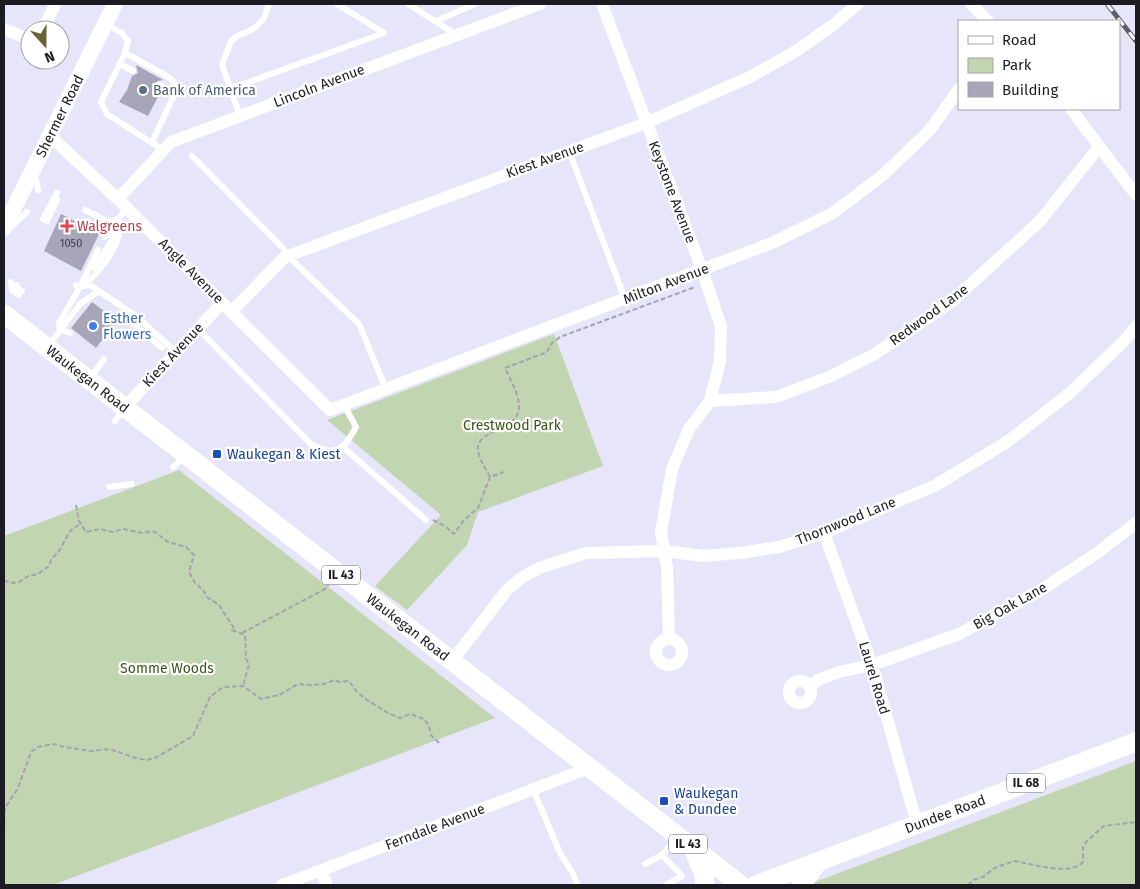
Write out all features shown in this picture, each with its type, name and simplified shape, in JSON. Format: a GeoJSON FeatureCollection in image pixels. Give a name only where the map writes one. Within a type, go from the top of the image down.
{"type":"FeatureCollection","features":[{"type":"Feature","properties":{"kind":"main road","name":"Shermer Road"},"geometry":{"type":"LineString","coordinates":[[11,215],[114,4]]}},
{"type":"Feature","properties":{"kind":"main road","name":"Waukegan Road"},"geometry":{"type":"LineString","coordinates":[[4,314],[90,380],[120,414],[180,461],[338,572],[741,885]]}},
{"type":"Feature","properties":{"kind":"main road","name":"Dundee Road"},"geometry":{"type":"LineString","coordinates":[[756,885],[1136,742]]}},
{"type":"Feature","properties":{"kind":"main road"},"geometry":{"type":"LineString","coordinates":[[693,848],[704,874],[705,885]]}},
{"type":"Feature","properties":{"kind":"main road"},"geometry":{"type":"LineString","coordinates":[[801,885],[820,861]]}},
{"type":"Feature","properties":{"kind":"street"},"geometry":{"type":"LineString","coordinates":[[47,20],[54,4]]}},
{"type":"Feature","properties":{"kind":"street","name":"Lincoln Avenue"},"geometry":{"type":"LineString","coordinates":[[120,205],[171,142],[540,4]]}},
{"type":"Feature","properties":{"kind":"street","name":"Keystone Avenue"},"geometry":{"type":"LineString","coordinates":[[602,4],[707,283],[721,326],[720,361],[710,401],[689,429],[672,469],[661,533],[667,567],[669,639]]}},
{"type":"Feature","properties":{"kind":"street","name":"Kiest Avenue"},"geometry":{"type":"LineString","coordinates":[[120,414],[198,329],[288,256],[646,123],[750,77],[793,53],[833,25],[858,4]]}},
{"type":"Feature","properties":{"kind":"street"},"geometry":{"type":"LineString","coordinates":[[971,4],[987,20]]}},
{"type":"Feature","properties":{"kind":"street"},"geometry":{"type":"LineString","coordinates":[[4,29],[20,36]]}},
{"type":"Feature","properties":{"kind":"street","name":"Milton Avenue"},"geometry":{"type":"LineString","coordinates":[[330,410],[772,243],[833,213],[882,175],[930,130],[958,89]]}},
{"type":"Feature","properties":{"kind":"street"},"geometry":{"type":"LineString","coordinates":[[1072,110],[1136,195]]}},
{"type":"Feature","properties":{"kind":"street","name":"Angle Avenue"},"geometry":{"type":"LineString","coordinates":[[49,135],[227,307],[330,410]]}},
{"type":"Feature","properties":{"kind":"street","name":"Redwood Lane"},"geometry":{"type":"LineString","coordinates":[[710,401],[776,397],[829,377],[875,354],[951,302],[1040,221],[1099,147]]}},
{"type":"Feature","properties":{"kind":"street","name":"Thornwood Lane"},"geometry":{"type":"LineString","coordinates":[[452,661],[507,590],[521,578],[539,568],[586,553],[664,551],[703,556],[779,547],[824,533],[936,484],[1006,442],[1070,394],[1125,340],[1136,326]]}},
{"type":"Feature","properties":{"kind":"street","name":"Big Oak Lane"},"geometry":{"type":"LineString","coordinates":[[810,686],[818,680],[839,672],[872,665],[967,630],[1041,590],[1097,553],[1136,523]]}},
{"type":"Feature","properties":{"kind":"street","name":"Laurel Road"},"geometry":{"type":"LineString","coordinates":[[824,533],[872,665],[917,824]]}},
{"type":"Feature","properties":{"kind":"street","name":"Ferndale Avenue"},"geometry":{"type":"LineString","coordinates":[[282,885],[589,768]]}},
{"type":"Feature","properties":{"kind":"street"},"geometry":{"type":"LineString","coordinates":[[321,871],[326,885]]}},
{"type":"Feature","properties":{"kind":"lane"},"geometry":{"type":"LineString","coordinates":[[240,116],[222,64],[231,41],[256,27],[264,18],[269,4]]}},
{"type":"Feature","properties":{"kind":"lane"},"geometry":{"type":"LineString","coordinates":[[230,89],[384,33],[337,4]]}},
{"type":"Feature","properties":{"kind":"lane"},"geometry":{"type":"LineString","coordinates":[[408,4],[457,35]]}},
{"type":"Feature","properties":{"kind":"lane"},"geometry":{"type":"LineString","coordinates":[[436,22],[475,4]]}},
{"type":"Feature","properties":{"kind":"lane"},"geometry":{"type":"LineString","coordinates":[[104,23],[122,33],[128,40],[125,53],[101,102],[107,114],[163,150]]}},
{"type":"Feature","properties":{"kind":"lane"},"geometry":{"type":"LineString","coordinates":[[125,53],[173,81],[177,89],[152,142]]}},
{"type":"Feature","properties":{"kind":"lane"},"geometry":{"type":"LineString","coordinates":[[120,64],[133,72]]}},
{"type":"Feature","properties":{"kind":"lane"},"geometry":{"type":"LineString","coordinates":[[160,85],[176,93]]}},
{"type":"Feature","properties":{"kind":"lane"},"geometry":{"type":"LineString","coordinates":[[569,151],[625,299]]}},
{"type":"Feature","properties":{"kind":"lane"},"geometry":{"type":"LineString","coordinates":[[192,156],[283,248],[288,256],[359,324],[386,389]]}},
{"type":"Feature","properties":{"kind":"lane"},"geometry":{"type":"LineString","coordinates":[[33,168],[38,190]]}},
{"type":"Feature","properties":{"kind":"lane"},"geometry":{"type":"LineString","coordinates":[[45,220],[57,195]]}},
{"type":"Feature","properties":{"kind":"lane"},"geometry":{"type":"LineString","coordinates":[[48,347],[92,288],[116,243],[120,231],[118,219],[120,205]]}},
{"type":"Feature","properties":{"kind":"lane"},"geometry":{"type":"LineString","coordinates":[[85,210],[109,222],[118,219]]}},
{"type":"Feature","properties":{"kind":"lane"},"geometry":{"type":"LineString","coordinates":[[4,235],[18,219],[11,215]]}},
{"type":"Feature","properties":{"kind":"lane"},"geometry":{"type":"LineString","coordinates":[[105,237],[118,219]]}},
{"type":"Feature","properties":{"kind":"lane"},"geometry":{"type":"LineString","coordinates":[[92,288],[98,250]]}},
{"type":"Feature","properties":{"kind":"lane"},"geometry":{"type":"LineString","coordinates":[[14,284],[21,293]]}},
{"type":"Feature","properties":{"kind":"lane"},"geometry":{"type":"LineString","coordinates":[[60,330],[58,323],[78,287],[88,285],[136,316],[176,352]]}},
{"type":"Feature","properties":{"kind":"lane"},"geometry":{"type":"LineString","coordinates":[[78,287],[92,288]]}},
{"type":"Feature","properties":{"kind":"lane"},"geometry":{"type":"LineString","coordinates":[[78,287],[92,288]]}},
{"type":"Feature","properties":{"kind":"lane"},"geometry":{"type":"LineString","coordinates":[[125,317],[162,348]]}},
{"type":"Feature","properties":{"kind":"lane"},"geometry":{"type":"LineString","coordinates":[[198,329],[312,446],[320,450],[331,451],[343,447],[356,426],[344,405]]}},
{"type":"Feature","properties":{"kind":"lane"},"geometry":{"type":"LineString","coordinates":[[60,330],[70,333]]}},
{"type":"Feature","properties":{"kind":"lane"},"geometry":{"type":"LineString","coordinates":[[90,380],[104,359]]}},
{"type":"Feature","properties":{"kind":"lane"},"geometry":{"type":"LineString","coordinates":[[343,447],[426,520]]}},
{"type":"Feature","properties":{"kind":"lane"},"geometry":{"type":"LineString","coordinates":[[109,487],[132,484]]}},
{"type":"Feature","properties":{"kind":"lane"},"geometry":{"type":"LineString","coordinates":[[533,789],[560,853],[578,885]]}},
{"type":"Feature","properties":{"kind":"lane"},"geometry":{"type":"LineString","coordinates":[[645,864],[662,855],[677,836]]}},
{"type":"Feature","properties":{"kind":"lane"},"geometry":{"type":"LineString","coordinates":[[662,855],[682,876],[666,885]]}},
{"type":"Feature","properties":{"kind":"path"},"geometry":{"type":"LineString","coordinates":[[426,520],[435,520],[454,534],[464,520],[478,508],[490,477],[480,458],[478,448],[480,442],[488,434],[505,427],[515,420],[519,407],[516,394],[505,368],[548,352],[552,343],[560,337],[707,283]]}},
{"type":"Feature","properties":{"kind":"path"},"geometry":{"type":"LineString","coordinates":[[490,477],[504,472]]}},
{"type":"Feature","properties":{"kind":"path"},"geometry":{"type":"LineString","coordinates":[[76,505],[81,523],[86,532],[100,529],[112,532],[123,530],[143,533],[151,531],[168,542],[186,547],[194,555],[189,572],[195,583],[203,590],[207,597],[219,605],[234,628],[232,630],[242,633],[324,589],[338,572]]}},
{"type":"Feature","properties":{"kind":"path"},"geometry":{"type":"LineString","coordinates":[[4,582],[19,582],[28,576],[38,574],[49,566],[70,531],[81,523]]}},
{"type":"Feature","properties":{"kind":"path"},"geometry":{"type":"LineString","coordinates":[[242,633],[244,635],[246,659],[249,664],[243,686]]}},
{"type":"Feature","properties":{"kind":"path"},"geometry":{"type":"LineString","coordinates":[[4,828],[5,807],[18,788],[31,752],[38,747],[54,744],[64,748],[109,749],[147,760],[157,757],[193,736],[210,697],[223,687],[243,686],[262,699],[278,695],[298,684],[324,684],[334,680],[339,682],[349,681],[357,692],[388,713],[400,718],[410,714],[424,719],[429,726],[431,735],[439,742]]}},
{"type":"Feature","properties":{"kind":"path"},"geometry":{"type":"LineString","coordinates":[[968,885],[991,870],[1013,861],[1058,869],[1076,868],[1083,862],[1083,847],[1087,841],[1104,826],[1136,822]]}},
{"type":"Feature","properties":{"kind":"green space","name":"Crestwood Park"},"geometry":{"type":"Polygon","coordinates":[[[554,334],[603,466],[478,512],[467,545],[407,610],[375,586],[441,515],[327,420],[554,334]]]}},
{"type":"Feature","properties":{"kind":"green space","name":"Somme Woods"},"geometry":{"type":"Polygon","coordinates":[[[179,470],[495,718],[53,885],[4,885],[4,536],[179,470]]]}},
{"type":"Feature","properties":{"kind":"green space"},"geometry":{"type":"Polygon","coordinates":[[[1136,761],[1136,885],[807,885],[1136,761]]]}},
{"type":"Feature","properties":{"kind":"building","name":"Bank of America"},"geometry":{"type":"Polygon","coordinates":[[[136,65],[163,80],[155,83],[156,88],[161,91],[148,116],[119,102],[127,90],[132,76],[138,73],[136,65]]]}},
{"type":"Feature","properties":{"kind":"building","name":"Walgreens"},"geometry":{"type":"Polygon","coordinates":[[[61,214],[99,234],[81,271],[44,251],[61,214]]]}},
{"type":"Feature","properties":{"kind":"building","name":"Esther Flowers"},"geometry":{"type":"Polygon","coordinates":[[[92,302],[112,317],[110,320],[115,324],[96,348],[71,328],[92,302]]]}},
{"type":"Feature","properties":{"kind":"railway"},"geometry":{"type":"LineString","coordinates":[[1107,4],[1120,20]]}},
{"type":"Feature","properties":{"kind":"railway"},"geometry":{"type":"LineString","coordinates":[[1120,21],[1136,41]]}},
{"type":"Feature","properties":{"kind":"place","name":"Bank of America"},"geometry":{"type":"Point","coordinates":[143,90]}},
{"type":"Feature","properties":{"kind":"place","name":"Walgreens"},"geometry":{"type":"Point","coordinates":[67,226]}},
{"type":"Feature","properties":{"kind":"place","name":"Esther Flowers"},"geometry":{"type":"Point","coordinates":[93,326]}},
{"type":"Feature","properties":{"kind":"place","name":"Waukegan & Kiest"},"geometry":{"type":"Point","coordinates":[217,454]}},
{"type":"Feature","properties":{"kind":"place","name":"Waukegan & Dundee"},"geometry":{"type":"Point","coordinates":[664,801]}}]}
